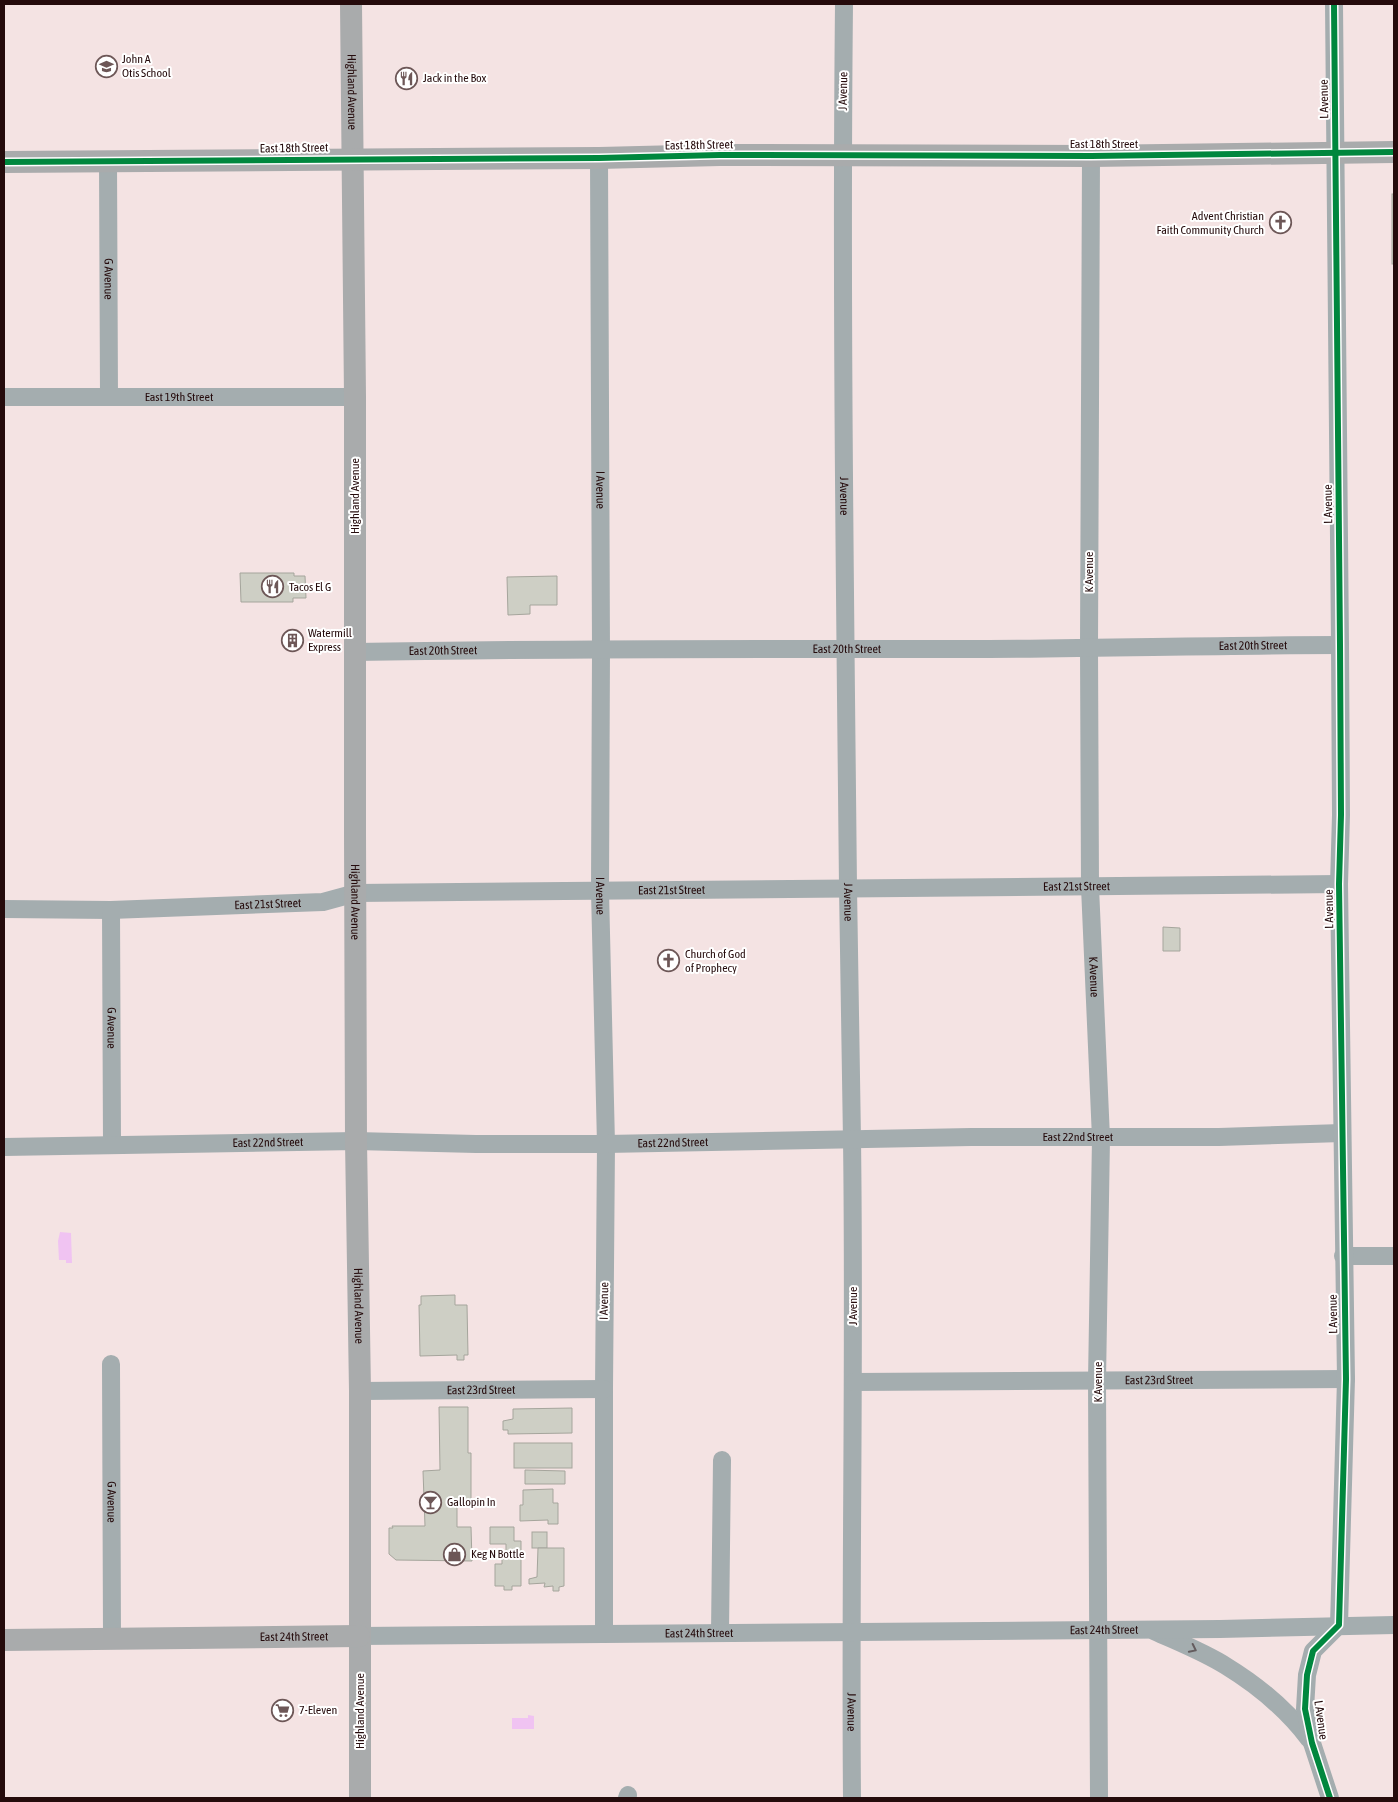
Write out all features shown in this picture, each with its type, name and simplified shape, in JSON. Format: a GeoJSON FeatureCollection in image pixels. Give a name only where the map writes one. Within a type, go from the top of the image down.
{"type":"FeatureCollection","features":[{"type":"Feature","properties":{"kind":"main road","name":"Highland Avenue"},"geometry":{"type":"LineString","coordinates":[[351,4],[356,397],[355,835],[356,1141],[360,1391],[360,1798]]}},
{"type":"Feature","properties":{"kind":"main road","name":"East 18th Street"},"geometry":{"type":"LineString","coordinates":[[4,162],[842,155],[1091,156],[1394,152]]}},
{"type":"Feature","properties":{"kind":"main road","name":"East 24th Street"},"geometry":{"type":"LineString","coordinates":[[4,1640],[359,1636]]}},
{"type":"Feature","properties":{"kind":"street","name":"J Avenue"},"geometry":{"type":"LineString","coordinates":[[844,4],[842,155],[854,1382],[850,1632],[852,1798]]}},
{"type":"Feature","properties":{"kind":"street","name":"L Avenue"},"geometry":{"type":"LineString","coordinates":[[1330,1798],[1312,1743],[1305,1709],[1307,1675],[1313,1650],[1339,1625],[1346,1379],[1339,884],[1341,815],[1334,4]]}},
{"type":"Feature","properties":{"kind":"street","name":"K Avenue"},"geometry":{"type":"LineString","coordinates":[[1091,156],[1090,887],[1101,1138],[1097,1380],[1099,1798]]}},
{"type":"Feature","properties":{"kind":"street","name":"I Avenue"},"geometry":{"type":"LineString","coordinates":[[598,158],[601,650],[600,891],[606,1144],[604,1634]]}},
{"type":"Feature","properties":{"kind":"street","name":"G Avenue"},"geometry":{"type":"LineString","coordinates":[[108,161],[108,397]]}},
{"type":"Feature","properties":{"kind":"street","name":"East 19th Street"},"geometry":{"type":"LineString","coordinates":[[4,397],[356,397]]}},
{"type":"Feature","properties":{"kind":"street","name":"East 20th Street"},"geometry":{"type":"LineString","coordinates":[[355,652],[1340,645]]}},
{"type":"Feature","properties":{"kind":"street","name":"East 21st Street"},"geometry":{"type":"LineString","coordinates":[[4,909],[111,910],[323,902],[356,893],[1339,884]]}},
{"type":"Feature","properties":{"kind":"street","name":"G Avenue"},"geometry":{"type":"LineString","coordinates":[[111,910],[112,1146]]}},
{"type":"Feature","properties":{"kind":"street","name":"East 22nd Street"},"geometry":{"type":"LineString","coordinates":[[4,1147],[356,1141],[476,1144],[606,1144],[971,1137],[1101,1138],[1342,1134]]}},
{"type":"Feature","properties":{"kind":"street"},"geometry":{"type":"LineString","coordinates":[[1343,1256],[1394,1256]]}},
{"type":"Feature","properties":{"kind":"street","name":"G Avenue"},"geometry":{"type":"LineString","coordinates":[[111,1364],[112,1639]]}},
{"type":"Feature","properties":{"kind":"street","name":"East 23rd Street"},"geometry":{"type":"LineString","coordinates":[[854,1382],[1346,1379]]}},
{"type":"Feature","properties":{"kind":"street","name":"East 23rd Street"},"geometry":{"type":"LineString","coordinates":[[360,1391],[604,1389]]}},
{"type":"Feature","properties":{"kind":"street"},"geometry":{"type":"LineString","coordinates":[[720,1633],[722,1460]]}},
{"type":"Feature","properties":{"kind":"street","name":"East 24th Street"},"geometry":{"type":"LineString","coordinates":[[359,1636],[1220,1629],[1394,1625]]}},
{"type":"Feature","properties":{"kind":"street"},"geometry":{"type":"LineString","coordinates":[[1149,1629],[1226,1665],[1254,1685],[1295,1720],[1312,1743]]}},
{"type":"Feature","properties":{"kind":"shaded area"},"geometry":{"type":"Polygon","coordinates":[[[60,1232],[71,1233],[72,1263],[66,1263],[66,1260],[59,1260],[58,1241],[60,1232]]]}},
{"type":"Feature","properties":{"kind":"shaded area"},"geometry":{"type":"Polygon","coordinates":[[[528,1715],[534,1716],[534,1729],[512,1729],[512,1718],[528,1718],[528,1715]]]}},
{"type":"Feature","properties":{"kind":"building"},"geometry":{"type":"Polygon","coordinates":[[[1392,194],[1394,194],[1394,264],[1392,264],[1392,194]]]}},
{"type":"Feature","properties":{"kind":"building","name":"Tacos El G"},"geometry":{"type":"Polygon","coordinates":[[[240,573],[294,573],[294,576],[305,576],[306,598],[293,598],[293,602],[241,602],[240,573]]]}},
{"type":"Feature","properties":{"kind":"building"},"geometry":{"type":"Polygon","coordinates":[[[557,576],[557,605],[530,605],[530,614],[508,615],[507,577],[557,576]]]}},
{"type":"Feature","properties":{"kind":"building","name":"Watermill Express"},"geometry":{"type":"Polygon","coordinates":[[[290,636],[295,638],[293,642],[290,642],[290,636]]]}},
{"type":"Feature","properties":{"kind":"building"},"geometry":{"type":"Polygon","coordinates":[[[1163,927],[1180,928],[1180,951],[1163,951],[1163,927]]]}},
{"type":"Feature","properties":{"kind":"building"},"geometry":{"type":"Polygon","coordinates":[[[455,1295],[455,1305],[467,1305],[468,1355],[464,1355],[464,1360],[457,1360],[457,1355],[420,1356],[419,1305],[421,1305],[421,1296],[455,1295]]]}},
{"type":"Feature","properties":{"kind":"building"},"geometry":{"type":"Polygon","coordinates":[[[439,1407],[468,1407],[468,1453],[471,1453],[471,1500],[457,1500],[457,1527],[471,1527],[472,1561],[396,1560],[389,1554],[389,1528],[393,1528],[392,1526],[425,1526],[423,1471],[440,1470],[439,1407]]]}},
{"type":"Feature","properties":{"kind":"building"},"geometry":{"type":"Polygon","coordinates":[[[572,1408],[572,1433],[508,1434],[508,1430],[503,1430],[503,1421],[513,1419],[513,1409],[572,1408]]]}},
{"type":"Feature","properties":{"kind":"building"},"geometry":{"type":"Polygon","coordinates":[[[514,1443],[572,1443],[572,1468],[514,1468],[514,1443]]]}},
{"type":"Feature","properties":{"kind":"building"},"geometry":{"type":"Polygon","coordinates":[[[525,1470],[565,1471],[565,1484],[525,1484],[525,1470]]]}},
{"type":"Feature","properties":{"kind":"building"},"geometry":{"type":"Polygon","coordinates":[[[553,1489],[553,1503],[558,1503],[558,1524],[548,1524],[548,1520],[520,1521],[520,1505],[523,1505],[523,1490],[553,1489]]]}},
{"type":"Feature","properties":{"kind":"building"},"geometry":{"type":"Polygon","coordinates":[[[490,1527],[514,1527],[514,1541],[521,1541],[521,1586],[512,1586],[512,1590],[504,1590],[504,1586],[495,1586],[495,1564],[502,1564],[502,1559],[506,1559],[506,1544],[490,1544],[490,1527]]]}},
{"type":"Feature","properties":{"kind":"building"},"geometry":{"type":"Polygon","coordinates":[[[532,1532],[547,1532],[547,1548],[532,1548],[532,1532]]]}},
{"type":"Feature","properties":{"kind":"building"},"geometry":{"type":"Polygon","coordinates":[[[538,1548],[564,1548],[564,1586],[559,1587],[559,1591],[553,1591],[553,1586],[544,1587],[545,1583],[529,1584],[529,1579],[537,1577],[538,1548]]]}},
{"type":"Feature","properties":{"kind":"cycle path"},"geometry":{"type":"LineString","coordinates":[[1330,1798],[1312,1743],[1305,1709],[1307,1675],[1313,1651],[1339,1625],[1346,1379],[1339,884],[1341,815],[1334,4]]}},
{"type":"Feature","properties":{"kind":"cycle path"},"geometry":{"type":"LineString","coordinates":[[4,162],[599,158],[720,155],[1091,156],[1394,152]]}},
{"type":"Feature","properties":{"kind":"place","name":"John A Otis School"},"geometry":{"type":"Point","coordinates":[106,66]}},
{"type":"Feature","properties":{"kind":"place","name":"Jack in the Box"},"geometry":{"type":"Point","coordinates":[407,78]}},
{"type":"Feature","properties":{"kind":"place","name":"Advent Christian Faith Community Church"},"geometry":{"type":"Point","coordinates":[1280,223]}},
{"type":"Feature","properties":{"kind":"place","name":"Tacos El G"},"geometry":{"type":"Point","coordinates":[273,587]}},
{"type":"Feature","properties":{"kind":"place","name":"Watermill Express"},"geometry":{"type":"Point","coordinates":[292,640]}},
{"type":"Feature","properties":{"kind":"place","name":"Church of God of Prophecy"},"geometry":{"type":"Point","coordinates":[669,961]}},
{"type":"Feature","properties":{"kind":"place","name":"Gallopin In"},"geometry":{"type":"Point","coordinates":[431,1502]}},
{"type":"Feature","properties":{"kind":"place","name":"Keg N Bottle"},"geometry":{"type":"Point","coordinates":[455,1554]}},
{"type":"Feature","properties":{"kind":"place","name":"7-Eleven"},"geometry":{"type":"Point","coordinates":[283,1710]}}]}
